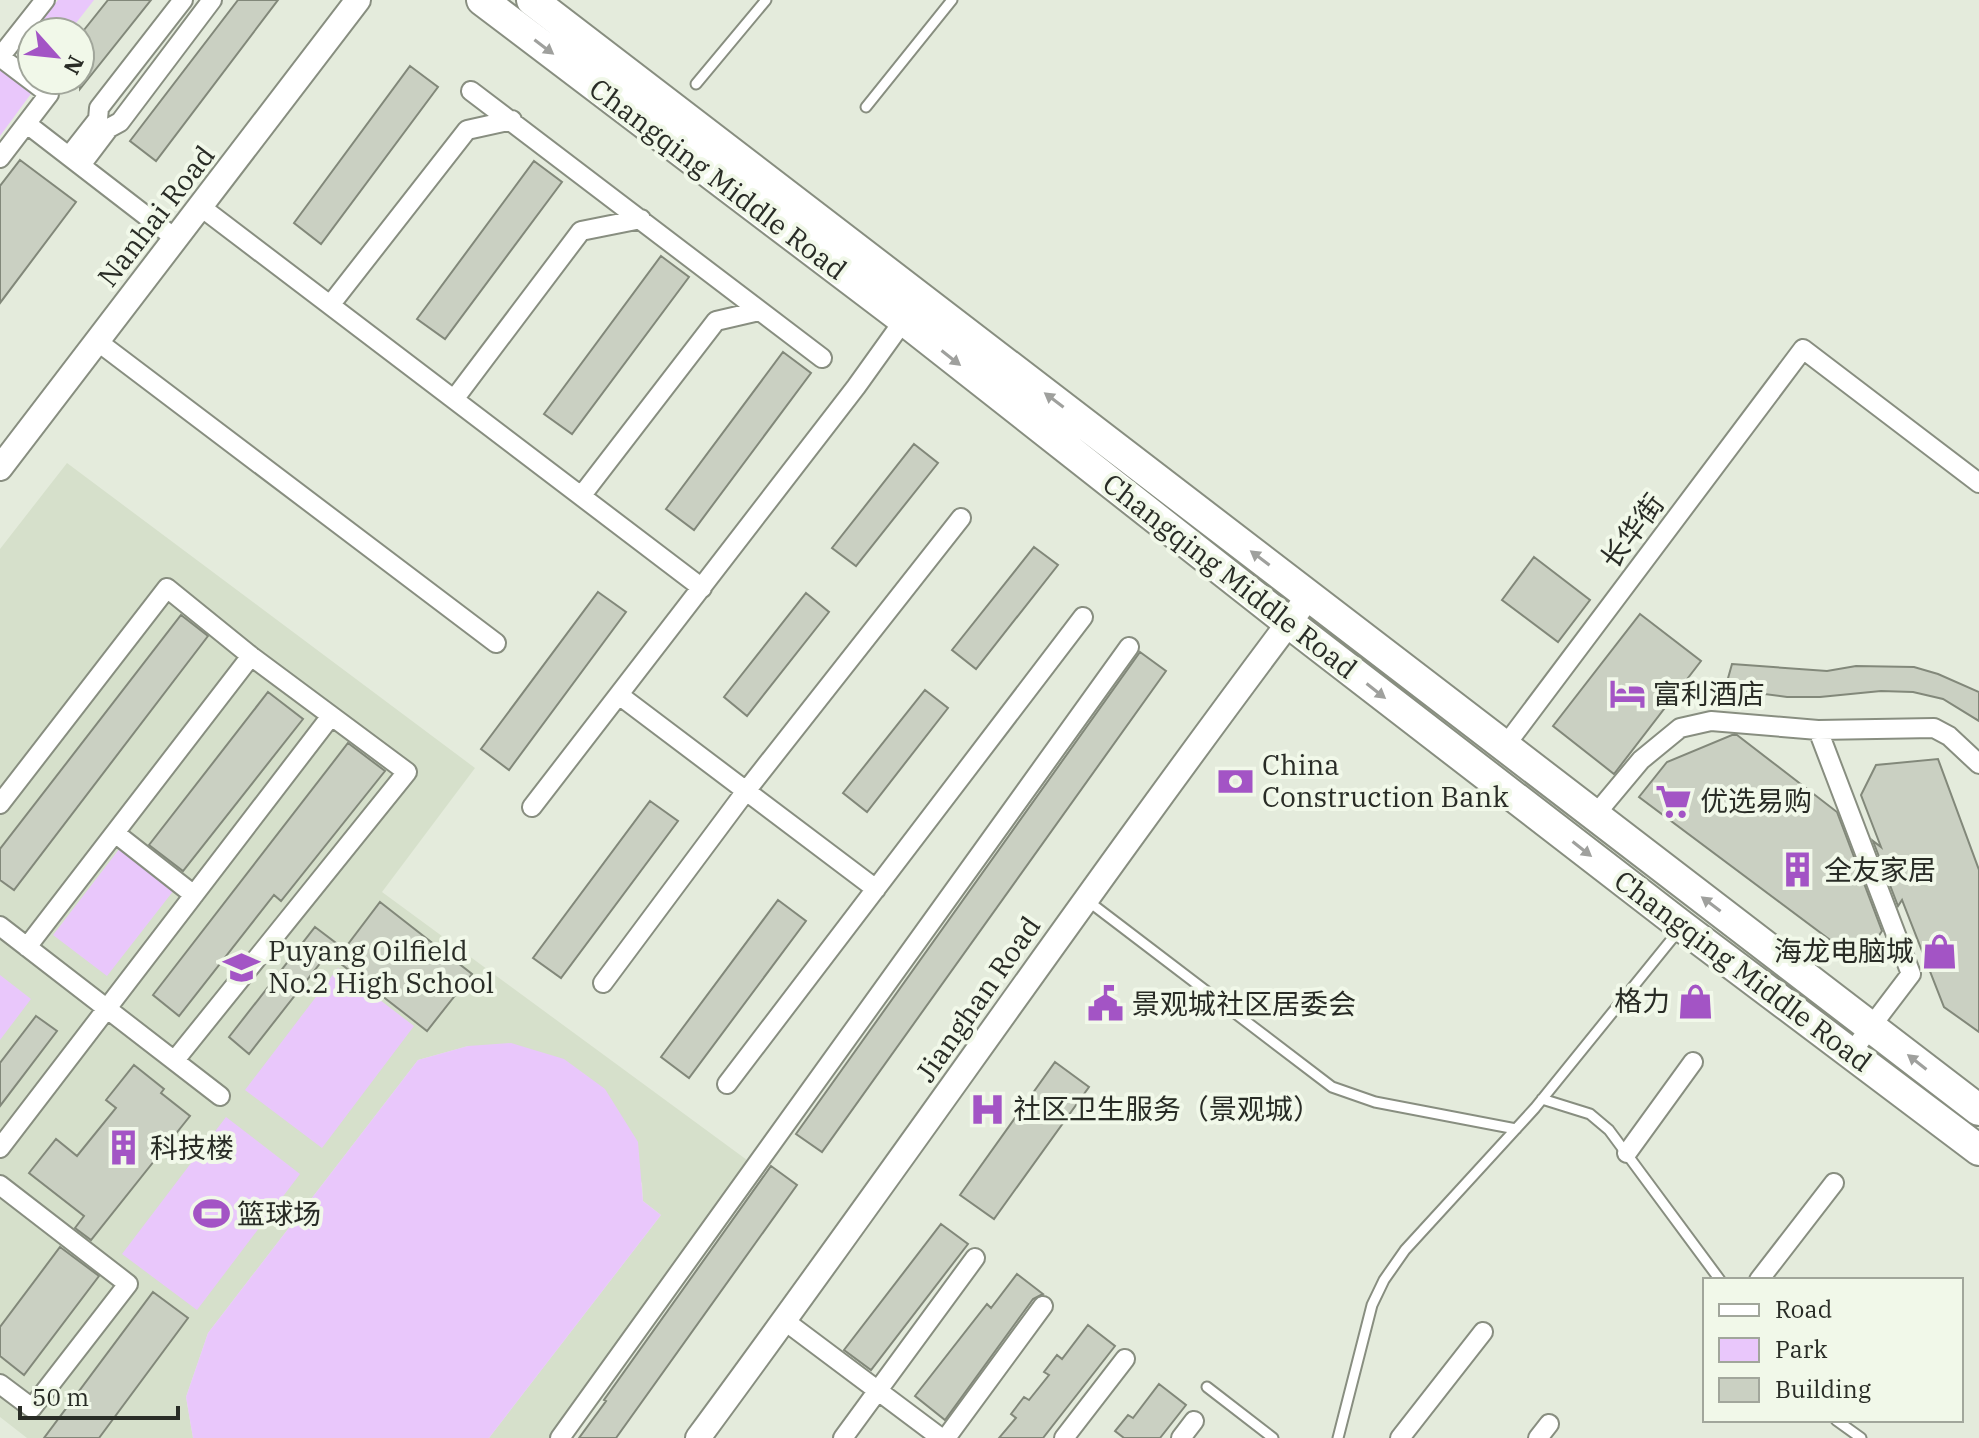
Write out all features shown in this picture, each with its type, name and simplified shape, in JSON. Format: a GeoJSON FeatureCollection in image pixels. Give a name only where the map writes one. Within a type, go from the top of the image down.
{"type":"FeatureCollection","features":[{"type":"Feature","properties":{"kind":"main road","name":"Changqing Middle Road"},"geometry":{"type":"LineString","coordinates":[[482,0],[904,320],[1683,927],[1979,1150]]}},
{"type":"Feature","properties":{"kind":"main road","name":"Changqing Middle Road"},"geometry":{"type":"LineString","coordinates":[[532,0],[1979,1110]]}},
{"type":"Feature","properties":{"kind":"street"},"geometry":{"type":"LineString","coordinates":[[0,158],[49,94],[0,57],[45,0]]}},
{"type":"Feature","properties":{"kind":"street"},"geometry":{"type":"LineString","coordinates":[[104,123],[99,108],[183,0]]}},
{"type":"Feature","properties":{"kind":"street"},"geometry":{"type":"LineString","coordinates":[[75,161],[104,123],[120,122],[212,0]]}},
{"type":"Feature","properties":{"kind":"street","name":"Nanhai Road"},"geometry":{"type":"LineString","coordinates":[[0,468],[358,0]]}},
{"type":"Feature","properties":{"kind":"street"},"geometry":{"type":"LineString","coordinates":[[471,91],[822,358]]}},
{"type":"Feature","properties":{"kind":"street"},"geometry":{"type":"LineString","coordinates":[[331,304],[467,130],[512,120]]}},
{"type":"Feature","properties":{"kind":"street"},"geometry":{"type":"LineString","coordinates":[[27,124],[176,239]]}},
{"type":"Feature","properties":{"kind":"street"},"geometry":{"type":"LineString","coordinates":[[201,207],[702,588]]}},
{"type":"Feature","properties":{"kind":"street"},"geometry":{"type":"LineString","coordinates":[[455,398],[581,231],[641,219]]}},
{"type":"Feature","properties":{"kind":"street"},"geometry":{"type":"LineString","coordinates":[[582,495],[716,321],[759,311]]}},
{"type":"Feature","properties":{"kind":"street"},"geometry":{"type":"LineString","coordinates":[[532,807],[904,320]]}},
{"type":"Feature","properties":{"kind":"street"},"geometry":{"type":"LineString","coordinates":[[97,341],[496,643]]}},
{"type":"Feature","properties":{"kind":"street","name":"长华街"},"geometry":{"type":"LineString","coordinates":[[1505,746],[1803,349],[1979,483]]}},
{"type":"Feature","properties":{"kind":"street"},"geometry":{"type":"LineString","coordinates":[[603,983],[746,791],[961,518]]}},
{"type":"Feature","properties":{"kind":"street"},"geometry":{"type":"LineString","coordinates":[[0,804],[167,588],[251,656],[407,772],[175,1060]]}},
{"type":"Feature","properties":{"kind":"street","name":"Jianghan Road"},"geometry":{"type":"LineString","coordinates":[[698,1438],[1086,899],[1309,596]]}},
{"type":"Feature","properties":{"kind":"street"},"geometry":{"type":"LineString","coordinates":[[727,1084],[1083,617]]}},
{"type":"Feature","properties":{"kind":"street"},"geometry":{"type":"LineString","coordinates":[[560,1438],[1129,647]]}},
{"type":"Feature","properties":{"kind":"street"},"geometry":{"type":"LineString","coordinates":[[27,947],[251,656]]}},
{"type":"Feature","properties":{"kind":"street"},"geometry":{"type":"LineString","coordinates":[[619,695],[876,889]]}},
{"type":"Feature","properties":{"kind":"street"},"geometry":{"type":"LineString","coordinates":[[0,1148],[331,716]]}},
{"type":"Feature","properties":{"kind":"street"},"geometry":{"type":"LineString","coordinates":[[1595,815],[1641,760],[1680,728],[1711,721],[1818,730],[1934,728],[1949,736],[1979,764]]}},
{"type":"Feature","properties":{"kind":"street"},"geometry":{"type":"LineString","coordinates":[[1818,730],[1911,974],[1851,1053]]}},
{"type":"Feature","properties":{"kind":"street"},"geometry":{"type":"LineString","coordinates":[[115,833],[194,895]]}},
{"type":"Feature","properties":{"kind":"street"},"geometry":{"type":"LineString","coordinates":[[0,926],[220,1096]]}},
{"type":"Feature","properties":{"kind":"street"},"geometry":{"type":"LineString","coordinates":[[1627,1153],[1693,1062]]}},
{"type":"Feature","properties":{"kind":"street"},"geometry":{"type":"LineString","coordinates":[[1761,1278],[1834,1183]]}},
{"type":"Feature","properties":{"kind":"street"},"geometry":{"type":"LineString","coordinates":[[0,1185],[128,1284],[32,1408],[0,1384]]}},
{"type":"Feature","properties":{"kind":"street"},"geometry":{"type":"LineString","coordinates":[[843,1438],[975,1258]]}},
{"type":"Feature","properties":{"kind":"street"},"geometry":{"type":"LineString","coordinates":[[785,1321],[944,1438],[1043,1306]]}},
{"type":"Feature","properties":{"kind":"street"},"geometry":{"type":"LineString","coordinates":[[1400,1438],[1483,1332]]}},
{"type":"Feature","properties":{"kind":"street"},"geometry":{"type":"LineString","coordinates":[[1064,1438],[1125,1359]]}},
{"type":"Feature","properties":{"kind":"street"},"geometry":{"type":"LineString","coordinates":[[1181,1438],[1194,1421]]}},
{"type":"Feature","properties":{"kind":"lane"},"geometry":{"type":"LineString","coordinates":[[696,84],[766,0]]}},
{"type":"Feature","properties":{"kind":"lane"},"geometry":{"type":"LineString","coordinates":[[866,107],[952,0]]}},
{"type":"Feature","properties":{"kind":"lane"},"geometry":{"type":"LineString","coordinates":[[1086,899],[1332,1087],[1375,1102],[1516,1129]]}},
{"type":"Feature","properties":{"kind":"lane"},"geometry":{"type":"LineString","coordinates":[[1338,1438],[1372,1305],[1384,1280],[1405,1250],[1542,1099],[1683,927]]}},
{"type":"Feature","properties":{"kind":"lane"},"geometry":{"type":"LineString","coordinates":[[1542,1099],[1590,1114],[1609,1130],[1719,1278]]}},
{"type":"Feature","properties":{"kind":"lane"},"geometry":{"type":"LineString","coordinates":[[1207,1387],[1273,1438]]}},
{"type":"Feature","properties":{"kind":"lane"},"geometry":{"type":"LineString","coordinates":[[1839,1422],[1861,1438]]}},
{"type":"Feature","properties":{"kind":"shaded area","name":"Puyang Oilfield No.2 High School"},"geometry":{"type":"Polygon","coordinates":[[[67,463],[475,768],[382,892],[747,1160],[550,1438],[489,1438],[661,1215],[643,1201],[642,1183],[468,1046],[418,1060],[208,1333],[186,1397],[193,1438],[27,1438],[0,1417],[0,549],[67,463]]]}},
{"type":"Feature","properties":{"kind":"green space"},"geometry":{"type":"Polygon","coordinates":[[[58,0],[94,0],[82,16],[46,16],[58,0]]]}},
{"type":"Feature","properties":{"kind":"green space"},"geometry":{"type":"Polygon","coordinates":[[[0,67],[16,79],[16,96],[29,96],[0,136],[0,67]]]}},
{"type":"Feature","properties":{"kind":"green space"},"geometry":{"type":"Polygon","coordinates":[[[120,848],[174,890],[107,976],[53,935],[120,848]]]}},
{"type":"Feature","properties":{"kind":"green space","name":"篮球场"},"geometry":{"type":"Polygon","coordinates":[[[338,968],[414,1026],[322,1148],[245,1090],[338,968]]]}},
{"type":"Feature","properties":{"kind":"green space"},"geometry":{"type":"Polygon","coordinates":[[[0,975],[31,999],[0,1040],[0,975]]]}},
{"type":"Feature","properties":{"kind":"green space"},"geometry":{"type":"Polygon","coordinates":[[[511,1043],[564,1059],[605,1089],[638,1142],[643,1201],[661,1215],[489,1438],[193,1438],[186,1397],[208,1333],[418,1060],[468,1046],[511,1043]]]}},
{"type":"Feature","properties":{"kind":"green space","name":"篮球场"},"geometry":{"type":"Polygon","coordinates":[[[226,1117],[300,1174],[197,1310],[122,1254],[226,1117]]]}},
{"type":"Feature","properties":{"kind":"building"},"geometry":{"type":"Polygon","coordinates":[[[108,0],[151,0],[96,69],[95,16],[108,0]]]}},
{"type":"Feature","properties":{"kind":"building"},"geometry":{"type":"Polygon","coordinates":[[[238,0],[278,0],[156,161],[130,141],[238,0]]]}},
{"type":"Feature","properties":{"kind":"building"},"geometry":{"type":"Polygon","coordinates":[[[410,66],[438,87],[321,244],[294,223],[410,66]]]}},
{"type":"Feature","properties":{"kind":"building"},"geometry":{"type":"Polygon","coordinates":[[[20,160],[76,202],[0,303],[0,186],[20,160]]]}},
{"type":"Feature","properties":{"kind":"building"},"geometry":{"type":"Polygon","coordinates":[[[534,161],[562,182],[445,339],[417,319],[534,161]]]}},
{"type":"Feature","properties":{"kind":"building"},"geometry":{"type":"Polygon","coordinates":[[[661,256],[689,277],[572,434],[544,414],[661,256]]]}},
{"type":"Feature","properties":{"kind":"building"},"geometry":{"type":"Polygon","coordinates":[[[783,352],[811,373],[694,530],[666,509],[783,352]]]}},
{"type":"Feature","properties":{"kind":"building"},"geometry":{"type":"Polygon","coordinates":[[[914,444],[938,463],[856,566],[832,548],[914,444]]]}},
{"type":"Feature","properties":{"kind":"building"},"geometry":{"type":"Polygon","coordinates":[[[1034,547],[1058,565],[976,669],[952,650],[1034,547]]]}},
{"type":"Feature","properties":{"kind":"building"},"geometry":{"type":"Polygon","coordinates":[[[1534,557],[1590,600],[1558,642],[1502,600],[1534,557]]]}},
{"type":"Feature","properties":{"kind":"building"},"geometry":{"type":"Polygon","coordinates":[[[598,592],[626,612],[509,770],[481,749],[598,592]]]}},
{"type":"Feature","properties":{"kind":"building"},"geometry":{"type":"Polygon","coordinates":[[[806,593],[829,612],[747,716],[724,697],[806,593]]]}},
{"type":"Feature","properties":{"kind":"building"},"geometry":{"type":"Polygon","coordinates":[[[1640,614],[1701,661],[1614,774],[1553,726],[1640,614]]]}},
{"type":"Feature","properties":{"kind":"building"},"geometry":{"type":"Polygon","coordinates":[[[181,615],[208,636],[14,890],[0,880],[0,849],[181,615]]]}},
{"type":"Feature","properties":{"kind":"building"},"geometry":{"type":"Polygon","coordinates":[[[1140,652],[1166,671],[822,1152],[796,1134],[1140,652]]]}},
{"type":"Feature","properties":{"kind":"building"},"geometry":{"type":"Polygon","coordinates":[[[1732,664],[1827,671],[1856,666],[1914,667],[1979,692],[1979,721],[1943,699],[1913,692],[1787,697],[1725,689],[1732,664]]]}},
{"type":"Feature","properties":{"kind":"building"},"geometry":{"type":"Polygon","coordinates":[[[925,690],[948,708],[867,812],[843,793],[925,690]]]}},
{"type":"Feature","properties":{"kind":"building"},"geometry":{"type":"Polygon","coordinates":[[[268,692],[303,719],[183,871],[149,845],[268,692]]]}},
{"type":"Feature","properties":{"kind":"building","name":"全友家居"},"geometry":{"type":"Polygon","coordinates":[[[1737,735],[1837,812],[1882,931],[1861,963],[1639,797],[1667,762],[1737,735]]]}},
{"type":"Feature","properties":{"kind":"building"},"geometry":{"type":"Polygon","coordinates":[[[348,743],[385,771],[281,901],[274,895],[179,1016],[153,995],[348,743]]]}},
{"type":"Feature","properties":{"kind":"building"},"geometry":{"type":"Polygon","coordinates":[[[1938,759],[1979,870],[1979,1032],[1944,1007],[1902,900],[1898,906],[1873,841],[1881,847],[1861,795],[1876,765],[1938,759]]]}},
{"type":"Feature","properties":{"kind":"building"},"geometry":{"type":"Polygon","coordinates":[[[650,801],[678,821],[561,978],[533,958],[650,801]]]}},
{"type":"Feature","properties":{"kind":"building"},"geometry":{"type":"Polygon","coordinates":[[[778,900],[806,921],[689,1078],[661,1057],[778,900]]]}},
{"type":"Feature","properties":{"kind":"building"},"geometry":{"type":"Polygon","coordinates":[[[380,902],[472,974],[427,1031],[336,960],[380,902]]]}},
{"type":"Feature","properties":{"kind":"building"},"geometry":{"type":"Polygon","coordinates":[[[315,927],[336,943],[249,1054],[229,1037],[315,927]]]}},
{"type":"Feature","properties":{"kind":"building"},"geometry":{"type":"Polygon","coordinates":[[[36,1016],[57,1031],[0,1106],[0,1063],[36,1016]]]}},
{"type":"Feature","properties":{"kind":"building"},"geometry":{"type":"Polygon","coordinates":[[[1055,1062],[1089,1087],[994,1219],[960,1195],[1055,1062]]]}},
{"type":"Feature","properties":{"kind":"building","name":"科技楼"},"geometry":{"type":"Polygon","coordinates":[[[134,1065],[164,1089],[161,1093],[190,1116],[91,1240],[75,1228],[84,1216],[29,1173],[56,1139],[77,1156],[116,1108],[106,1100],[134,1065]]]}},
{"type":"Feature","properties":{"kind":"building"},"geometry":{"type":"Polygon","coordinates":[[[771,1166],[797,1185],[616,1438],[579,1438],[604,1400],[771,1166]]]}},
{"type":"Feature","properties":{"kind":"building"},"geometry":{"type":"Polygon","coordinates":[[[941,1224],[968,1244],[871,1370],[844,1350],[941,1224]]]}},
{"type":"Feature","properties":{"kind":"building"},"geometry":{"type":"Polygon","coordinates":[[[60,1247],[99,1276],[24,1375],[0,1356],[0,1327],[60,1247]]]}},
{"type":"Feature","properties":{"kind":"building"},"geometry":{"type":"Polygon","coordinates":[[[1017,1274],[1043,1294],[1033,1299],[945,1420],[915,1396],[987,1304],[991,1308],[1017,1274]]]}},
{"type":"Feature","properties":{"kind":"building"},"geometry":{"type":"Polygon","coordinates":[[[153,1292],[188,1318],[99,1438],[44,1438],[153,1292]]]}},
{"type":"Feature","properties":{"kind":"building"},"geometry":{"type":"Polygon","coordinates":[[[1088,1325],[1115,1346],[1043,1438],[999,1438],[1016,1418],[1011,1414],[1024,1397],[1029,1400],[1049,1375],[1044,1372],[1057,1355],[1062,1359],[1088,1325]]]}},
{"type":"Feature","properties":{"kind":"building"},"geometry":{"type":"Polygon","coordinates":[[[1159,1384],[1186,1405],[1160,1438],[1124,1438],[1115,1431],[1128,1415],[1133,1418],[1159,1384]]]}},
{"type":"Feature","properties":{"kind":"place","name":"富利酒店"},"geometry":{"type":"Point","coordinates":[1627,694]}},
{"type":"Feature","properties":{"kind":"place","name":"China Construction Bank"},"geometry":{"type":"Point","coordinates":[1236,781]}},
{"type":"Feature","properties":{"kind":"place","name":"优选易购"},"geometry":{"type":"Point","coordinates":[1674,801]}},
{"type":"Feature","properties":{"kind":"place","name":"全友家居"},"geometry":{"type":"Point","coordinates":[1798,870]}},
{"type":"Feature","properties":{"kind":"place","name":"海龙电脑城"},"geometry":{"type":"Point","coordinates":[1940,951]}},
{"type":"Feature","properties":{"kind":"place","name":"Puyang Oilfield No.2 High School"},"geometry":{"type":"Point","coordinates":[242,967]}},
{"type":"Feature","properties":{"kind":"place","name":"格力"},"geometry":{"type":"Point","coordinates":[1696,1001]}},
{"type":"Feature","properties":{"kind":"place","name":"景观城社区居委会"},"geometry":{"type":"Point","coordinates":[1106,1004]}},
{"type":"Feature","properties":{"kind":"place","name":"社区卫生服务（景观城）"},"geometry":{"type":"Point","coordinates":[987,1109]}},
{"type":"Feature","properties":{"kind":"place","name":"科技楼"},"geometry":{"type":"Point","coordinates":[124,1148]}},
{"type":"Feature","properties":{"kind":"place","name":"篮球场"},"geometry":{"type":"Point","coordinates":[211,1214]}}]}
